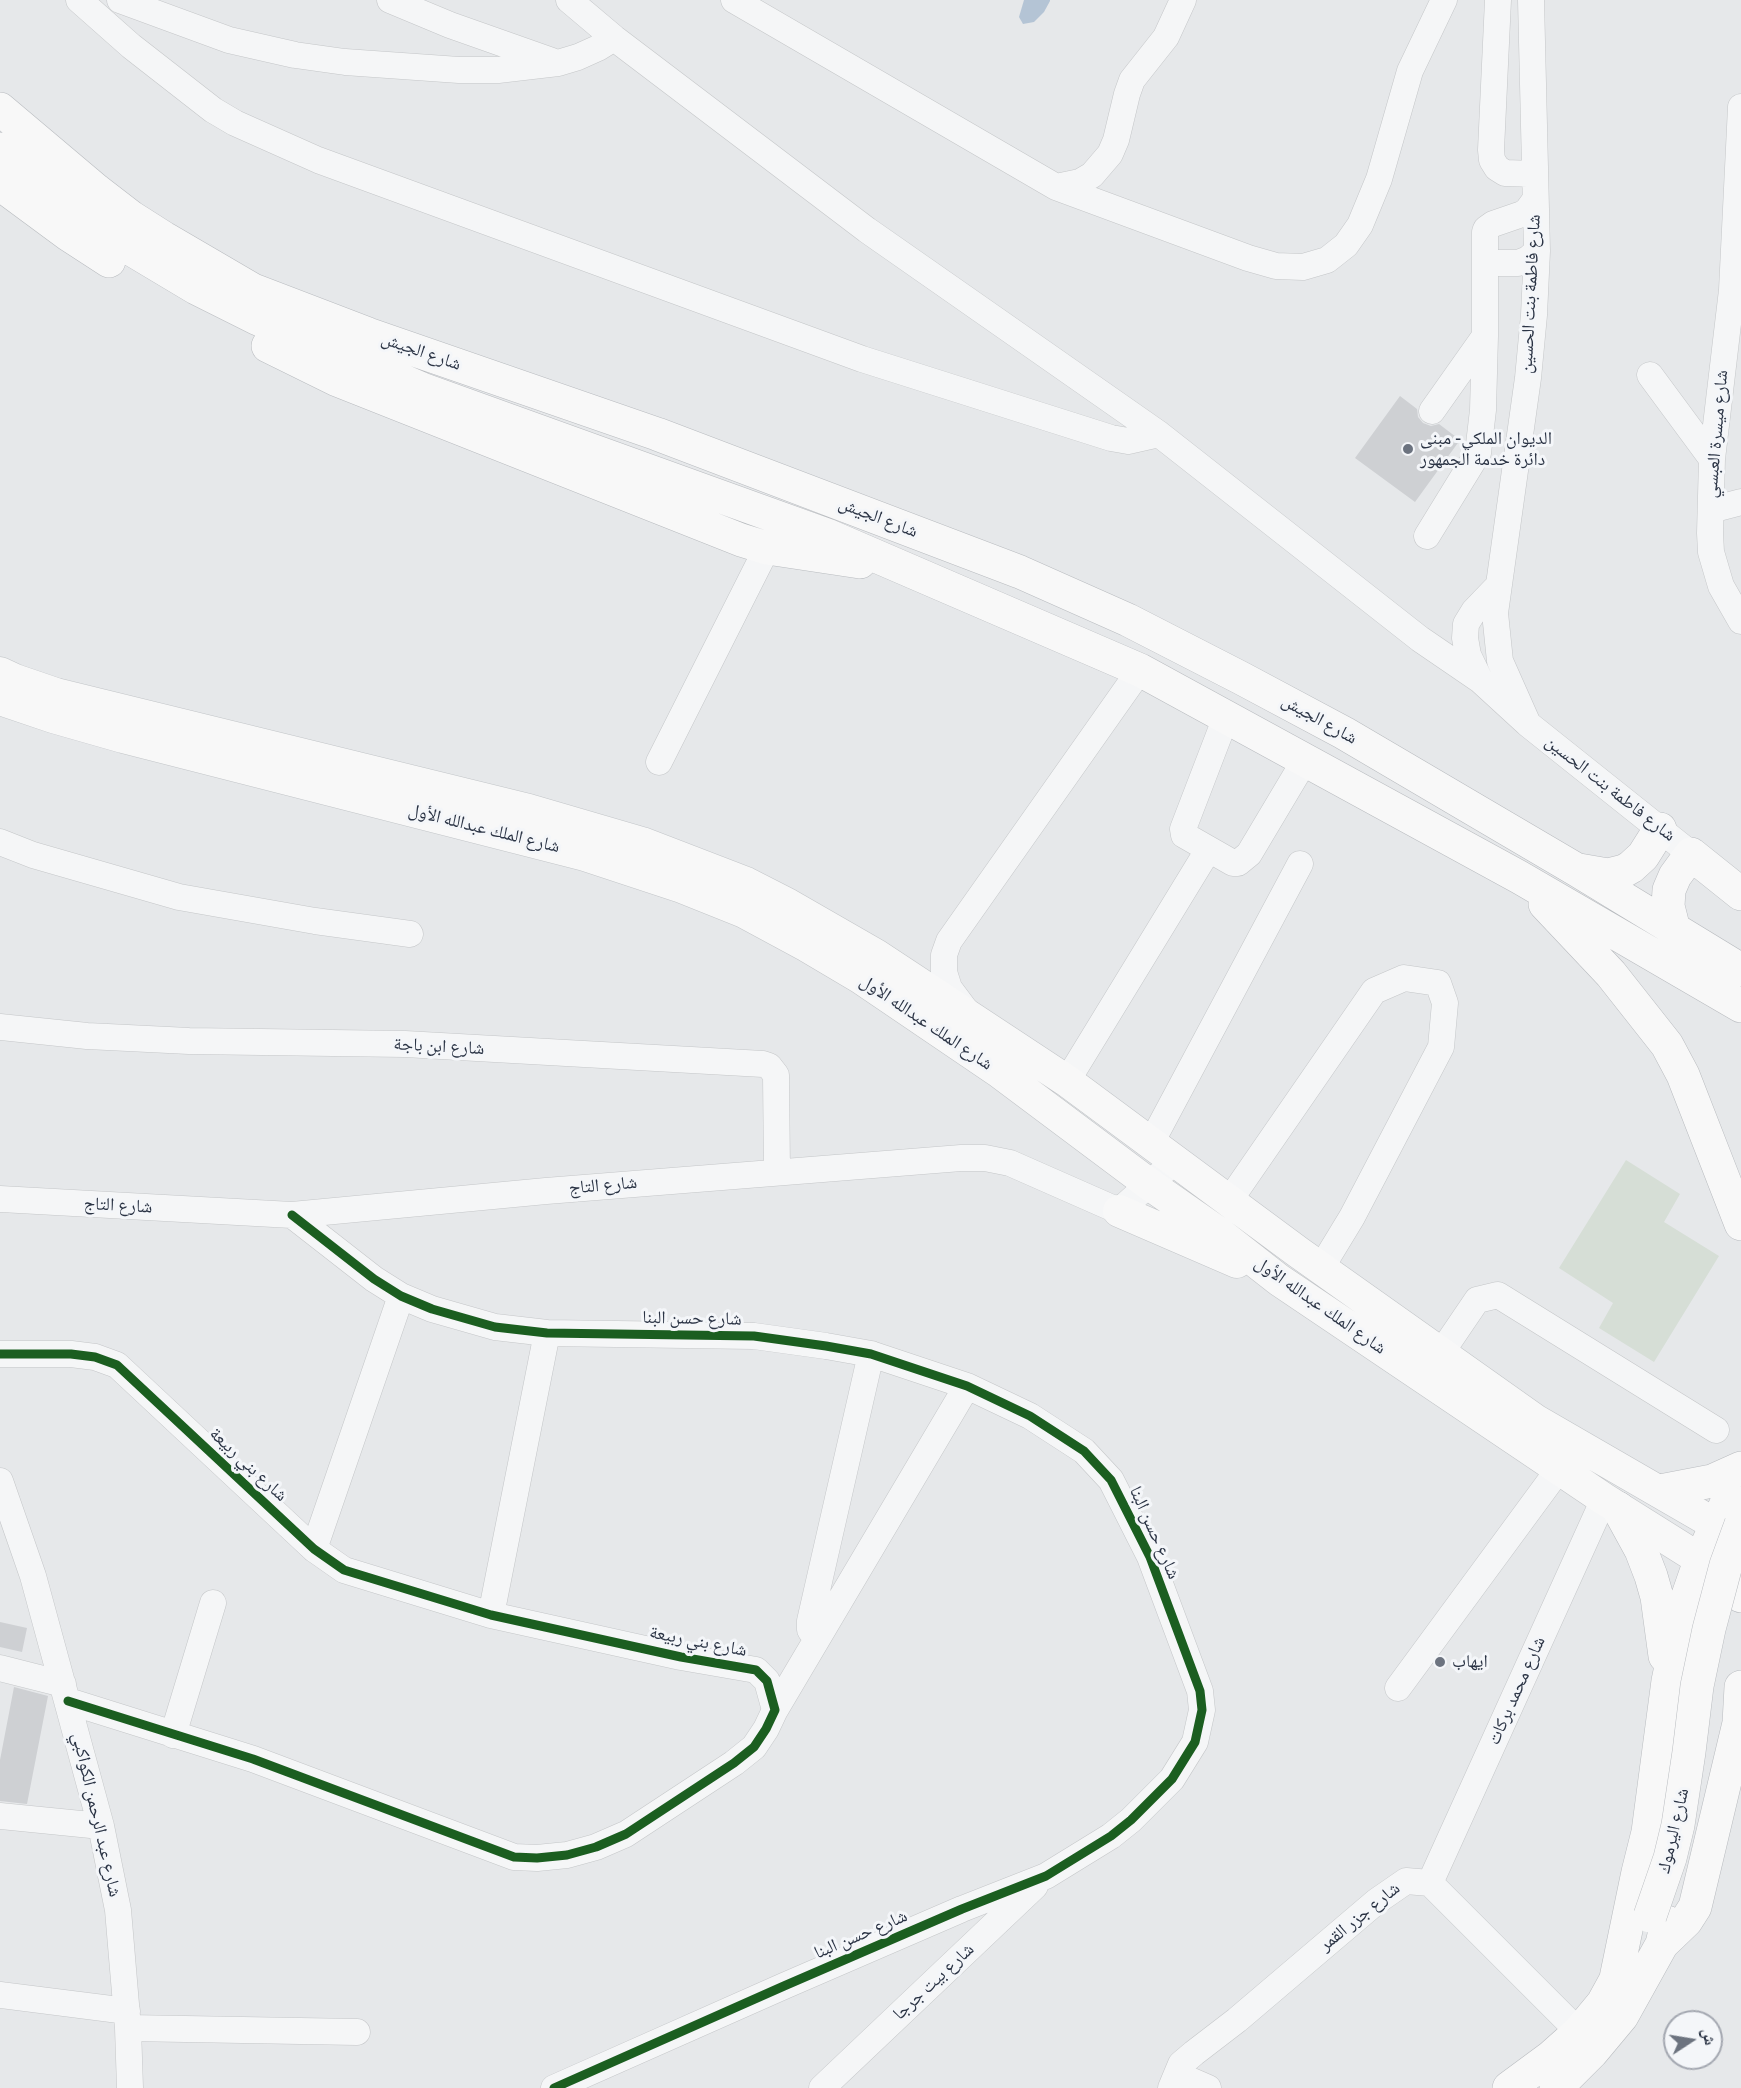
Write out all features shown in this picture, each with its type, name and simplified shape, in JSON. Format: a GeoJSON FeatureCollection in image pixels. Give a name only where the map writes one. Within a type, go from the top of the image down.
{"type":"FeatureCollection","features":[{"type":"Feature","properties":{"kind":"highway","name":"شارع الجيش"},"geometry":{"type":"LineString","coordinates":[[0,109],[130,217],[254,290],[368,334],[657,434],[1020,572],[1128,620],[1344,733],[1741,970]]}},
{"type":"Feature","properties":{"kind":"highway","name":"شارع الجيش"},"geometry":{"type":"LineString","coordinates":[[0,149],[104,233],[196,288],[256,318],[422,390],[827,535],[1140,670],[1519,877],[1741,1005]]}},
{"type":"Feature","properties":{"kind":"highway"},"geometry":{"type":"LineString","coordinates":[[0,184],[69,235],[153,288],[337,380],[767,548],[912,570]]}},
{"type":"Feature","properties":{"kind":"highway"},"geometry":{"type":"LineString","coordinates":[[1577,870],[1608,875],[1624,871],[1643,856],[1660,829]]}},
{"type":"Feature","properties":{"kind":"highway"},"geometry":{"type":"LineString","coordinates":[[1674,930],[1668,906],[1668,890],[1691,854],[1741,894]]}},
{"type":"Feature","properties":{"kind":"highway"},"geometry":{"type":"LineString","coordinates":[[1519,877],[1611,974],[1667,1045],[1683,1075],[1741,1224]]}},
{"type":"Feature","properties":{"kind":"highway"},"geometry":{"type":"LineString","coordinates":[[1615,1983],[1648,1832],[1668,1681],[1689,1590],[1701,1558],[1732,1529],[1741,1470],[1712,1481],[1660,1491]]}},
{"type":"Feature","properties":{"kind":"highway"},"geometry":{"type":"LineString","coordinates":[[1611,1503],[1641,1550],[1654,1587],[1668,1681]]}},
{"type":"Feature","properties":{"kind":"highway","name":"شارع اليرموك"},"geometry":{"type":"LineString","coordinates":[[1509,2088],[1551,2057],[1579,2032],[1659,1927],[1670,1858],[1678,1825],[1696,1686],[1708,1629],[1726,1565],[1732,1529]]}},
{"type":"Feature","properties":{"kind":"highway","name":"شارع اليرموك"},"geometry":{"type":"LineString","coordinates":[[1556,2088],[1592,2052],[1622,2016],[1692,1856],[1701,1821],[1721,1654],[1741,1577]]}},
{"type":"Feature","properties":{"kind":"highway"},"geometry":{"type":"LineString","coordinates":[[1689,1590],[1713,1582],[1725,1582],[1741,1596]]}},
{"type":"Feature","properties":{"kind":"highway"},"geometry":{"type":"LineString","coordinates":[[1659,1927],[1686,1921],[1695,1906],[1740,1721],[1741,1687]]}},
{"type":"Feature","properties":{"kind":"main road","name":"شارع الملك عبدالله الأول"},"geometry":{"type":"LineString","coordinates":[[0,673],[56,694],[529,810],[642,843],[746,883],[789,904],[836,930],[1067,1081],[1321,1268],[1535,1419],[1660,1491],[1732,1529]]}},
{"type":"Feature","properties":{"kind":"main road","name":"شارع الملك عبدالله الأول"},"geometry":{"type":"LineString","coordinates":[[0,699],[123,737],[585,855],[679,886],[744,912],[861,978],[998,1071],[1149,1184],[1219,1233],[1279,1280],[1558,1469],[1701,1558],[1741,1577]]}},
{"type":"Feature","properties":{"kind":"main road"},"geometry":{"type":"LineString","coordinates":[[1119,1211],[1279,1280]]}},
{"type":"Feature","properties":{"kind":"street"},"geometry":{"type":"LineString","coordinates":[[79,0],[122,38],[213,110],[235,123],[318,160],[873,362],[1112,438],[1128,441],[1159,434]]}},
{"type":"Feature","properties":{"kind":"street"},"geometry":{"type":"LineString","coordinates":[[120,0],[148,6],[229,40],[296,56],[345,62],[498,70],[558,63],[578,57],[614,38]]}},
{"type":"Feature","properties":{"kind":"street"},"geometry":{"type":"LineString","coordinates":[[390,0],[450,25],[558,63]]}},
{"type":"Feature","properties":{"kind":"street"},"geometry":{"type":"LineString","coordinates":[[569,0],[614,38],[867,230],[1159,434],[1420,639],[1480,680]]}},
{"type":"Feature","properties":{"kind":"street"},"geometry":{"type":"LineString","coordinates":[[734,0],[1056,187],[1248,258],[1276,266],[1303,267],[1327,260],[1346,245],[1360,225],[1379,179],[1410,70],[1444,0]]}},
{"type":"Feature","properties":{"kind":"street"},"geometry":{"type":"LineString","coordinates":[[1056,187],[1080,182],[1092,175],[1110,154],[1132,80],[1166,38],[1183,0]]}},
{"type":"Feature","properties":{"kind":"street"},"geometry":{"type":"LineString","coordinates":[[1498,0],[1492,160],[1497,168],[1505,173],[1535,174]]}},
{"type":"Feature","properties":{"kind":"street","name":"شارع فاطمة بنت الحسين"},"geometry":{"type":"LineString","coordinates":[[1528,724],[1500,661],[1494,613],[1528,378],[1534,315],[1537,251],[1530,0]]}},
{"type":"Feature","properties":{"kind":"street","name":"شارع ميسرة العبسي"},"geometry":{"type":"LineString","coordinates":[[1741,107],[1736,290],[1712,459],[1711,510],[1711,552],[1721,586],[1741,621]]}},
{"type":"Feature","properties":{"kind":"street"},"geometry":{"type":"LineString","coordinates":[[1427,536],[1478,453],[1483,410],[1485,232],[1494,224],[1527,211],[1535,200]]}},
{"type":"Feature","properties":{"kind":"street"},"geometry":{"type":"LineString","coordinates":[[1485,263],[1518,263],[1528,260],[1537,251]]}},
{"type":"Feature","properties":{"kind":"street"},"geometry":{"type":"LineString","coordinates":[[1432,411],[1485,336]]}},
{"type":"Feature","properties":{"kind":"street"},"geometry":{"type":"LineString","coordinates":[[1650,375],[1712,459]]}},
{"type":"Feature","properties":{"kind":"street"},"geometry":{"type":"LineString","coordinates":[[1711,510],[1741,502]]}},
{"type":"Feature","properties":{"kind":"street"},"geometry":{"type":"LineString","coordinates":[[659,762],[767,548]]}},
{"type":"Feature","properties":{"kind":"street","name":"شارع فاطمة بنت الحسين"},"geometry":{"type":"LineString","coordinates":[[1498,586],[1474,611],[1466,624],[1465,638],[1468,655],[1480,680],[1528,724],[1691,854]]}},
{"type":"Feature","properties":{"kind":"street"},"geometry":{"type":"LineString","coordinates":[[969,1015],[949,988],[944,972],[944,955],[949,941],[1140,670]]}},
{"type":"Feature","properties":{"kind":"street"},"geometry":{"type":"LineString","coordinates":[[1226,717],[1183,829],[1184,835],[1233,862],[1238,863],[1249,854],[1305,760]]}},
{"type":"Feature","properties":{"kind":"street"},"geometry":{"type":"LineString","coordinates":[[0,842],[54,861],[179,897],[315,921],[410,934]]}},
{"type":"Feature","properties":{"kind":"street"},"geometry":{"type":"LineString","coordinates":[[1067,1081],[1202,860]]}},
{"type":"Feature","properties":{"kind":"street"},"geometry":{"type":"LineString","coordinates":[[1119,1211],[1149,1184],[1300,864]]}},
{"type":"Feature","properties":{"kind":"street"},"geometry":{"type":"LineString","coordinates":[[1229,1201],[1374,991],[1404,978],[1438,982],[1445,1003],[1441,1047],[1352,1217],[1321,1268]]}},
{"type":"Feature","properties":{"kind":"street","name":"شارع ابن باجة"},"geometry":{"type":"LineString","coordinates":[[0,1027],[87,1036],[189,1041],[405,1044],[763,1064],[769,1066],[776,1075],[777,1172]]}},
{"type":"Feature","properties":{"kind":"street","name":"شارع التاج"},"geometry":{"type":"LineString","coordinates":[[0,1199],[292,1215],[558,1190],[985,1158],[1010,1162],[1119,1211]]}},
{"type":"Feature","properties":{"kind":"street","name":"شارع حسن البنا"},"geometry":{"type":"LineString","coordinates":[[292,1215],[374,1279],[401,1296],[432,1309],[495,1327],[547,1333],[753,1336],[871,1354],[967,1386],[1030,1416],[1084,1450],[1111,1480],[1150,1557],[1200,1692],[1202,1710],[1195,1742],[1172,1779],[1131,1820],[1111,1836],[1046,1876],[836,1964],[554,2088]]}},
{"type":"Feature","properties":{"kind":"street"},"geometry":{"type":"LineString","coordinates":[[1441,1353],[1477,1300],[1498,1295],[1716,1430]]}},
{"type":"Feature","properties":{"kind":"street"},"geometry":{"type":"LineString","coordinates":[[314,1549],[401,1296]]}},
{"type":"Feature","properties":{"kind":"street"},"geometry":{"type":"LineString","coordinates":[[491,1615],[547,1333]]}},
{"type":"Feature","properties":{"kind":"street","name":"شارع بني ربيعة"},"geometry":{"type":"LineString","coordinates":[[0,1354],[71,1354],[95,1357],[117,1365],[314,1549],[344,1570],[491,1615],[681,1657],[756,1670],[767,1681],[775,1710]]}},
{"type":"Feature","properties":{"kind":"street"},"geometry":{"type":"LineString","coordinates":[[817,1639],[810,1630],[810,1621],[871,1354]]}},
{"type":"Feature","properties":{"kind":"street"},"geometry":{"type":"LineString","coordinates":[[0,1668],[173,1735],[254,1759],[514,1857],[537,1858],[567,1855],[596,1847],[626,1834],[734,1763],[754,1747],[967,1386]]}},
{"type":"Feature","properties":{"kind":"street"},"geometry":{"type":"LineString","coordinates":[[1398,1688],[1558,1469]]}},
{"type":"Feature","properties":{"kind":"street","name":"شارع عبد الرحمن الكواكبي"},"geometry":{"type":"LineString","coordinates":[[0,1481],[33,1576],[101,1826],[118,1910],[128,2020],[130,2088]]}},
{"type":"Feature","properties":{"kind":"street","name":"شارع محمد بركات"},"geometry":{"type":"LineString","coordinates":[[1430,1883],[1611,1503]]}},
{"type":"Feature","properties":{"kind":"street"},"geometry":{"type":"LineString","coordinates":[[173,1735],[213,1603]]}},
{"type":"Feature","properties":{"kind":"street"},"geometry":{"type":"LineString","coordinates":[[0,1816],[101,1826]]}},
{"type":"Feature","properties":{"kind":"street","name":"شارع بيت جرجا"},"geometry":{"type":"LineString","coordinates":[[822,2088],[1046,1876]]}},
{"type":"Feature","properties":{"kind":"street","name":"شارع جزر القمر"},"geometry":{"type":"LineString","coordinates":[[1175,2082],[1181,2064],[1395,1887],[1406,1881],[1430,1883]]}},
{"type":"Feature","properties":{"kind":"street"},"geometry":{"type":"LineString","coordinates":[[1430,1883],[1579,2032]]}},
{"type":"Feature","properties":{"kind":"street"},"geometry":{"type":"LineString","coordinates":[[0,1995],[128,2020],[357,2032]]}},
{"type":"Feature","properties":{"kind":"street"},"geometry":{"type":"LineString","coordinates":[[1175,2082],[1208,2088]]}},
{"type":"Feature","properties":{"kind":"shaded area"},"geometry":{"type":"Polygon","coordinates":[[[1626,1160],[1680,1194],[1664,1222],[1719,1256],[1654,1362],[1599,1328],[1613,1303],[1559,1268],[1626,1160]]]}},
{"type":"Feature","properties":{"kind":"water"},"geometry":{"type":"Polygon","coordinates":[[[1024,0],[1050,1],[1044,12],[1034,22],[1023,24],[1019,17],[1024,0]]]}},
{"type":"Feature","properties":{"kind":"building","name":"الديوان الملكي- مبنى دائرة خدمة الجمهور"},"geometry":{"type":"Polygon","coordinates":[[[1400,396],[1417,409],[1418,417],[1423,423],[1431,426],[1439,424],[1460,440],[1415,502],[1355,458],[1400,396]]]}},
{"type":"Feature","properties":{"kind":"building"},"geometry":{"type":"Polygon","coordinates":[[[0,1622],[27,1628],[22,1652],[0,1647],[0,1622]]]}},
{"type":"Feature","properties":{"kind":"building"},"geometry":{"type":"Polygon","coordinates":[[[14,1687],[48,1696],[27,1804],[0,1801],[0,1760],[14,1687]]]}},
{"type":"Feature","properties":{"kind":"cycle path"},"geometry":{"type":"LineString","coordinates":[[292,1215],[374,1279],[401,1296],[432,1309],[495,1327],[547,1333],[754,1336],[826,1346],[871,1354],[967,1386],[1030,1416],[1084,1451],[1111,1480],[1150,1557],[1200,1691],[1202,1710],[1195,1742],[1172,1779],[1131,1820],[1111,1836],[1046,1876],[962,1909],[554,2088]]}},
{"type":"Feature","properties":{"kind":"cycle path"},"geometry":{"type":"LineString","coordinates":[[0,1354],[71,1354],[95,1357],[117,1365],[314,1549],[344,1570],[491,1615],[681,1657],[756,1670],[767,1681],[775,1710],[754,1747],[734,1763],[626,1834],[596,1847],[567,1855],[537,1858],[514,1857],[253,1759],[68,1701]]}},
{"type":"Feature","properties":{"kind":"place","name":"الديوان الملكي- مبنى دائرة خدمة الجمهور"},"geometry":{"type":"Point","coordinates":[1408,449]}},
{"type":"Feature","properties":{"kind":"place","name":"ايهاب"},"geometry":{"type":"Point","coordinates":[1440,1662]}}]}
